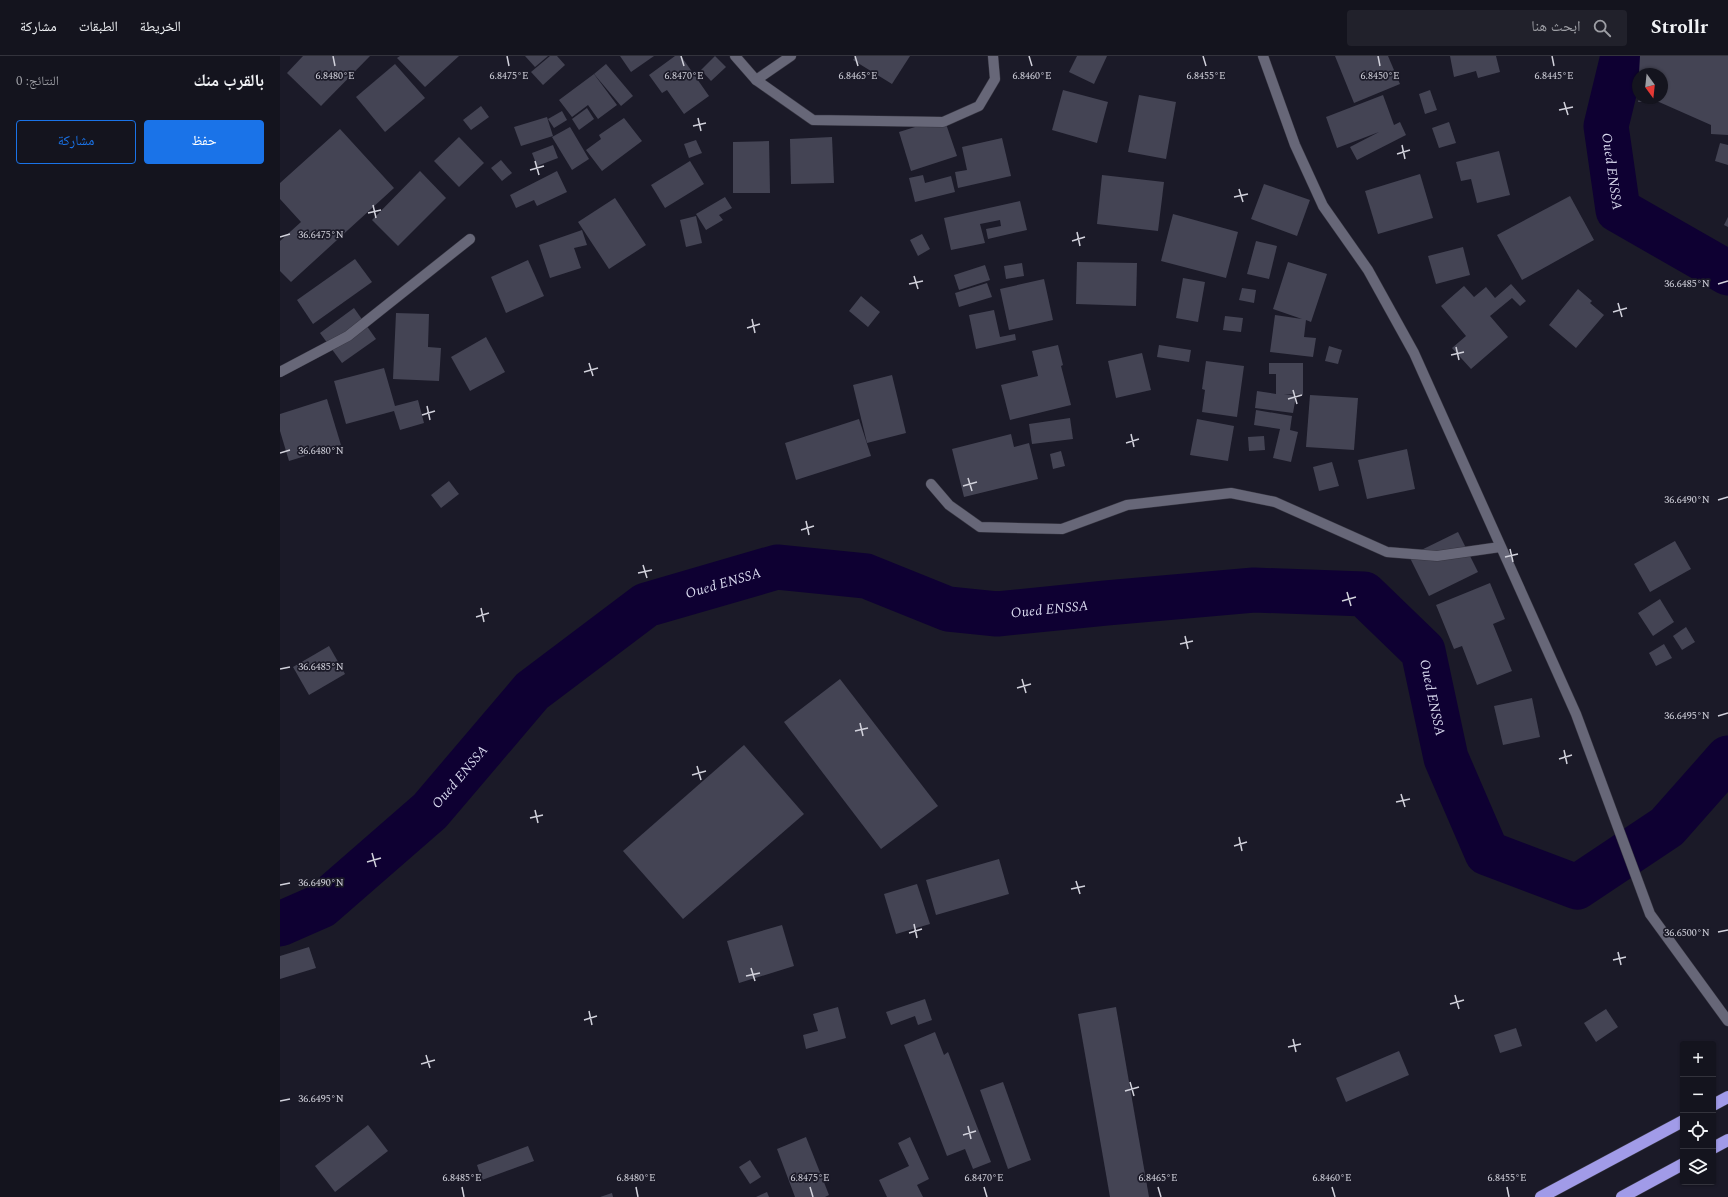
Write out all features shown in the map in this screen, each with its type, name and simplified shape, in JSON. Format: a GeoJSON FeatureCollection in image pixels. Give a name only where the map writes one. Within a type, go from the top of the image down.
{"type":"FeatureCollection","features":[{"type":"Feature","properties":{"kind":"highway"},"geometry":{"type":"LineString","coordinates":[[1716,1103],[1728,1097]]}},
{"type":"Feature","properties":{"kind":"highway"},"geometry":{"type":"LineString","coordinates":[[1541,1197],[1680,1123]]}},
{"type":"Feature","properties":{"kind":"highway"},"geometry":{"type":"LineString","coordinates":[[1716,1146],[1728,1140]]}},
{"type":"Feature","properties":{"kind":"highway"},"geometry":{"type":"LineString","coordinates":[[1622,1197],[1680,1166]]}},
{"type":"Feature","properties":{"kind":"street"},"geometry":{"type":"LineString","coordinates":[[735,56],[756,80],[813,120],[943,122],[979,106],[995,79],[993,56]]}},
{"type":"Feature","properties":{"kind":"street"},"geometry":{"type":"LineString","coordinates":[[756,80],[791,56]]}},
{"type":"Feature","properties":{"kind":"street"},"geometry":{"type":"LineString","coordinates":[[1263,56],[1295,145],[1323,206],[1368,270],[1414,353],[1576,714],[1650,914],[1728,1021]]}},
{"type":"Feature","properties":{"kind":"street"},"geometry":{"type":"LineString","coordinates":[[280,372],[348,336],[470,239]]}},
{"type":"Feature","properties":{"kind":"street"},"geometry":{"type":"LineString","coordinates":[[931,484],[949,505],[980,527],[1062,530],[1127,505],[1231,493],[1275,502],[1387,552],[1437,556],[1500,547]]}},
{"type":"Feature","properties":{"kind":"building"},"geometry":{"type":"Polygon","coordinates":[[[303,56],[370,56],[321,106],[287,73],[303,56]]]}},
{"type":"Feature","properties":{"kind":"building"},"geometry":{"type":"Polygon","coordinates":[[[400,56],[459,56],[425,87],[397,58],[400,56]]]}},
{"type":"Feature","properties":{"kind":"building"},"geometry":{"type":"Polygon","coordinates":[[[525,56],[548,56],[535,67],[525,56]]]}},
{"type":"Feature","properties":{"kind":"building"},"geometry":{"type":"Polygon","coordinates":[[[550,56],[557,56],[565,65],[543,85],[531,72],[550,56]]]}},
{"type":"Feature","properties":{"kind":"building"},"geometry":{"type":"Polygon","coordinates":[[[620,56],[654,56],[631,72],[620,56]]]}},
{"type":"Feature","properties":{"kind":"building"},"geometry":{"type":"Polygon","coordinates":[[[675,56],[681,56],[709,96],[684,114],[667,90],[662,93],[649,75],[675,56]]]}},
{"type":"Feature","properties":{"kind":"building"},"geometry":{"type":"Polygon","coordinates":[[[715,56],[726,67],[711,81],[701,70],[715,56]]]}},
{"type":"Feature","properties":{"kind":"building"},"geometry":{"type":"Polygon","coordinates":[[[856,56],[910,56],[892,84],[853,60],[856,56]]]}},
{"type":"Feature","properties":{"kind":"building"},"geometry":{"type":"Polygon","coordinates":[[[1077,56],[1107,56],[1094,84],[1069,72],[1077,56]]]}},
{"type":"Feature","properties":{"kind":"building"},"geometry":{"type":"Polygon","coordinates":[[[1335,56],[1388,56],[1400,84],[1354,103],[1335,56]]]}},
{"type":"Feature","properties":{"kind":"building"},"geometry":{"type":"Polygon","coordinates":[[[1450,56],[1496,56],[1500,72],[1478,78],[1476,71],[1454,77],[1450,56]]]}},
{"type":"Feature","properties":{"kind":"building"},"geometry":{"type":"Polygon","coordinates":[[[1640,56],[1728,56],[1728,135],[1711,134],[1711,125],[1664,104],[1668,104],[1668,68],[1639,68],[1640,56]]]}},
{"type":"Feature","properties":{"kind":"building"},"geometry":{"type":"Polygon","coordinates":[[[395,64],[425,98],[385,132],[356,97],[395,64]]]}},
{"type":"Feature","properties":{"kind":"building"},"geometry":{"type":"Polygon","coordinates":[[[606,64],[633,96],[621,106],[594,74],[606,64]]]}},
{"type":"Feature","properties":{"kind":"building"},"geometry":{"type":"Polygon","coordinates":[[[594,74],[617,105],[598,119],[588,105],[572,117],[559,100],[594,74]]]}},
{"type":"Feature","properties":{"kind":"building"},"geometry":{"type":"Polygon","coordinates":[[[1063,90],[1108,102],[1097,143],[1052,130],[1063,90]]]}},
{"type":"Feature","properties":{"kind":"building"},"geometry":{"type":"Polygon","coordinates":[[[1430,90],[1437,110],[1425,114],[1419,94],[1430,90]]]}},
{"type":"Feature","properties":{"kind":"building"},"geometry":{"type":"Polygon","coordinates":[[[1139,95],[1176,102],[1166,159],[1128,152],[1139,95]]]}},
{"type":"Feature","properties":{"kind":"building"},"geometry":{"type":"Polygon","coordinates":[[[1383,95],[1394,125],[1400,122],[1406,135],[1357,160],[1350,147],[1379,132],[1337,148],[1326,117],[1383,95]]]}},
{"type":"Feature","properties":{"kind":"building"},"geometry":{"type":"Polygon","coordinates":[[[481,106],[489,117],[471,130],[463,120],[481,106]]]}},
{"type":"Feature","properties":{"kind":"building"},"geometry":{"type":"Polygon","coordinates":[[[587,108],[594,119],[579,130],[572,119],[587,108]]]}},
{"type":"Feature","properties":{"kind":"building"},"geometry":{"type":"Polygon","coordinates":[[[562,111],[567,120],[554,128],[548,119],[562,111]]]}},
{"type":"Feature","properties":{"kind":"building"},"geometry":{"type":"Polygon","coordinates":[[[547,117],[553,136],[521,146],[514,127],[547,117]]]}},
{"type":"Feature","properties":{"kind":"building"},"geometry":{"type":"Polygon","coordinates":[[[624,118],[642,141],[602,171],[586,150],[601,139],[599,135],[624,118]]]}},
{"type":"Feature","properties":{"kind":"building"},"geometry":{"type":"Polygon","coordinates":[[[944,118],[957,156],[911,171],[899,132],[944,118]]]}},
{"type":"Feature","properties":{"kind":"building"},"geometry":{"type":"Polygon","coordinates":[[[1449,122],[1456,143],[1439,148],[1432,128],[1449,122]]]}},
{"type":"Feature","properties":{"kind":"building"},"geometry":{"type":"Polygon","coordinates":[[[570,127],[589,159],[572,170],[552,137],[570,127]]]}},
{"type":"Feature","properties":{"kind":"building"},"geometry":{"type":"Polygon","coordinates":[[[340,129],[394,188],[291,282],[280,271],[280,241],[301,222],[280,199],[280,183],[340,129]]]}},
{"type":"Feature","properties":{"kind":"building"},"geometry":{"type":"Polygon","coordinates":[[[459,137],[484,163],[459,187],[434,161],[459,137]]]}},
{"type":"Feature","properties":{"kind":"building"},"geometry":{"type":"Polygon","coordinates":[[[832,137],[834,183],[791,184],[790,139],[832,137]]]}},
{"type":"Feature","properties":{"kind":"building"},"geometry":{"type":"Polygon","coordinates":[[[1002,138],[1011,176],[958,188],[955,172],[967,170],[962,147],[1002,138]]]}},
{"type":"Feature","properties":{"kind":"building"},"geometry":{"type":"Polygon","coordinates":[[[696,140],[702,153],[689,158],[684,144],[696,140]]]}},
{"type":"Feature","properties":{"kind":"building"},"geometry":{"type":"Polygon","coordinates":[[[769,141],[770,193],[733,193],[733,142],[769,141]]]}},
{"type":"Feature","properties":{"kind":"building"},"geometry":{"type":"Polygon","coordinates":[[[1720,143],[1728,145],[1728,165],[1715,161],[1720,143]]]}},
{"type":"Feature","properties":{"kind":"building"},"geometry":{"type":"Polygon","coordinates":[[[553,145],[558,158],[537,166],[532,153],[553,145]]]}},
{"type":"Feature","properties":{"kind":"building"},"geometry":{"type":"Polygon","coordinates":[[[1499,151],[1510,195],[1477,203],[1471,179],[1461,181],[1456,162],[1499,151]]]}},
{"type":"Feature","properties":{"kind":"building"},"geometry":{"type":"Polygon","coordinates":[[[501,160],[512,173],[502,181],[491,168],[501,160]]]}},
{"type":"Feature","properties":{"kind":"building"},"geometry":{"type":"Polygon","coordinates":[[[690,161],[704,184],[665,208],[651,185],[690,161]]]}},
{"type":"Feature","properties":{"kind":"building"},"geometry":{"type":"Polygon","coordinates":[[[420,171],[446,198],[398,246],[372,220],[420,171]]]}},
{"type":"Feature","properties":{"kind":"building"},"geometry":{"type":"Polygon","coordinates":[[[557,171],[567,192],[537,206],[534,200],[516,208],[510,195],[557,171]]]}},
{"type":"Feature","properties":{"kind":"building"},"geometry":{"type":"Polygon","coordinates":[[[1420,174],[1433,218],[1378,234],[1365,191],[1420,174]]]}},
{"type":"Feature","properties":{"kind":"building"},"geometry":{"type":"Polygon","coordinates":[[[923,175],[925,183],[951,176],[955,192],[915,202],[909,178],[923,175]]]}},
{"type":"Feature","properties":{"kind":"building"},"geometry":{"type":"Polygon","coordinates":[[[1102,175],[1164,182],[1158,231],[1097,224],[1102,175]]]}},
{"type":"Feature","properties":{"kind":"building"},"geometry":{"type":"Polygon","coordinates":[[[1264,184],[1310,200],[1297,236],[1251,219],[1264,184]]]}},
{"type":"Feature","properties":{"kind":"building"},"geometry":{"type":"Polygon","coordinates":[[[1570,196],[1594,240],[1522,280],[1497,235],[1570,196]]]}},
{"type":"Feature","properties":{"kind":"building"},"geometry":{"type":"Polygon","coordinates":[[[725,197],[732,208],[719,215],[723,220],[706,230],[696,214],[725,197]]]}},
{"type":"Feature","properties":{"kind":"building"},"geometry":{"type":"Polygon","coordinates":[[[615,198],[646,245],[609,269],[578,222],[615,198]]]}},
{"type":"Feature","properties":{"kind":"building"},"geometry":{"type":"Polygon","coordinates":[[[1020,201],[1027,230],[988,239],[986,229],[1001,226],[1000,220],[980,224],[985,243],[951,250],[944,218],[1020,201]]]}},
{"type":"Feature","properties":{"kind":"building"},"geometry":{"type":"Polygon","coordinates":[[[1173,214],[1238,232],[1226,278],[1161,261],[1173,214]]]}},
{"type":"Feature","properties":{"kind":"building"},"geometry":{"type":"Polygon","coordinates":[[[696,216],[702,243],[686,247],[680,220],[696,216]]]}},
{"type":"Feature","properties":{"kind":"building"},"geometry":{"type":"Polygon","coordinates":[[[1728,217],[1728,227],[1724,225],[1728,217]]]}},
{"type":"Feature","properties":{"kind":"building"},"geometry":{"type":"Polygon","coordinates":[[[582,230],[587,245],[574,248],[581,268],[550,278],[539,245],[582,230]]]}},
{"type":"Feature","properties":{"kind":"building"},"geometry":{"type":"Polygon","coordinates":[[[922,234],[930,249],[918,256],[910,240],[922,234]]]}},
{"type":"Feature","properties":{"kind":"building"},"geometry":{"type":"Polygon","coordinates":[[[1256,241],[1277,246],[1269,279],[1247,274],[1256,241]]]}},
{"type":"Feature","properties":{"kind":"building"},"geometry":{"type":"Polygon","coordinates":[[[1463,247],[1470,275],[1436,284],[1428,256],[1463,247]]]}},
{"type":"Feature","properties":{"kind":"building"},"geometry":{"type":"Polygon","coordinates":[[[355,259],[372,282],[313,324],[297,300],[355,259]]]}},
{"type":"Feature","properties":{"kind":"building"},"geometry":{"type":"Polygon","coordinates":[[[528,260],[544,296],[506,313],[491,277],[528,260]]]}},
{"type":"Feature","properties":{"kind":"building"},"geometry":{"type":"Polygon","coordinates":[[[1077,262],[1137,263],[1136,306],[1076,304],[1077,262]]]}},
{"type":"Feature","properties":{"kind":"building"},"geometry":{"type":"Polygon","coordinates":[[[1288,262],[1327,274],[1311,322],[1306,320],[1304,337],[1316,338],[1313,357],[1270,352],[1275,315],[1302,319],[1273,309],[1288,262]]]}},
{"type":"Feature","properties":{"kind":"building"},"geometry":{"type":"Polygon","coordinates":[[[1022,263],[1024,276],[1006,279],[1004,266],[1022,263]]]}},
{"type":"Feature","properties":{"kind":"building"},"geometry":{"type":"Polygon","coordinates":[[[985,265],[990,280],[959,290],[954,275],[985,265]]]}},
{"type":"Feature","properties":{"kind":"building"},"geometry":{"type":"Polygon","coordinates":[[[1183,278],[1205,282],[1198,322],[1176,318],[1183,278]]]}},
{"type":"Feature","properties":{"kind":"building"},"geometry":{"type":"Polygon","coordinates":[[[1044,279],[1053,320],[1009,330],[1000,289],[1044,279]]]}},
{"type":"Feature","properties":{"kind":"building"},"geometry":{"type":"Polygon","coordinates":[[[987,283],[992,297],[959,307],[955,293],[987,283]]]}},
{"type":"Feature","properties":{"kind":"building"},"geometry":{"type":"Polygon","coordinates":[[[1511,284],[1526,301],[1520,306],[1512,298],[1490,316],[1508,337],[1471,369],[1452,348],[1466,336],[1441,306],[1464,286],[1474,297],[1486,287],[1495,298],[1511,284]]]}},
{"type":"Feature","properties":{"kind":"building"},"geometry":{"type":"Polygon","coordinates":[[[1242,288],[1256,290],[1254,303],[1239,300],[1242,288]]]}},
{"type":"Feature","properties":{"kind":"building"},"geometry":{"type":"Polygon","coordinates":[[[1578,289],[1592,301],[1590,303],[1604,315],[1576,348],[1549,325],[1578,289]]]}},
{"type":"Feature","properties":{"kind":"building"},"geometry":{"type":"Polygon","coordinates":[[[861,296],[880,312],[868,327],[849,311],[861,296]]]}},
{"type":"Feature","properties":{"kind":"building"},"geometry":{"type":"Polygon","coordinates":[[[354,308],[376,339],[342,363],[320,333],[354,308]]]}},
{"type":"Feature","properties":{"kind":"building"},"geometry":{"type":"Polygon","coordinates":[[[994,310],[1000,337],[1015,334],[1016,340],[976,349],[969,315],[994,310]]]}},
{"type":"Feature","properties":{"kind":"building"},"geometry":{"type":"Polygon","coordinates":[[[396,313],[429,314],[428,347],[441,348],[439,381],[393,379],[396,313]]]}},
{"type":"Feature","properties":{"kind":"building"},"geometry":{"type":"Polygon","coordinates":[[[1225,316],[1243,318],[1241,332],[1223,330],[1225,316]]]}},
{"type":"Feature","properties":{"kind":"building"},"geometry":{"type":"Polygon","coordinates":[[[486,337],[505,372],[470,391],[451,357],[486,337]]]}},
{"type":"Feature","properties":{"kind":"building"},"geometry":{"type":"Polygon","coordinates":[[[1058,345],[1063,365],[1061,366],[1071,405],[1010,420],[1001,385],[1038,376],[1032,351],[1058,345]]]}},
{"type":"Feature","properties":{"kind":"building"},"geometry":{"type":"Polygon","coordinates":[[[1159,345],[1191,350],[1189,362],[1157,357],[1159,345]]]}},
{"type":"Feature","properties":{"kind":"building"},"geometry":{"type":"Polygon","coordinates":[[[1329,346],[1342,350],[1338,364],[1325,361],[1329,346]]]}},
{"type":"Feature","properties":{"kind":"building"},"geometry":{"type":"Polygon","coordinates":[[[1142,353],[1151,390],[1116,398],[1108,361],[1142,353]]]}},
{"type":"Feature","properties":{"kind":"building"},"geometry":{"type":"Polygon","coordinates":[[[1206,361],[1244,366],[1237,417],[1202,412],[1205,390],[1202,389],[1206,361]]]}},
{"type":"Feature","properties":{"kind":"building"},"geometry":{"type":"Polygon","coordinates":[[[1269,363],[1303,363],[1303,395],[1284,394],[1296,396],[1293,413],[1255,408],[1257,391],[1276,394],[1276,374],[1269,374],[1269,363]]]}},
{"type":"Feature","properties":{"kind":"building"},"geometry":{"type":"Polygon","coordinates":[[[384,368],[395,406],[418,400],[424,423],[400,430],[394,411],[346,424],[334,381],[384,368]]]}},
{"type":"Feature","properties":{"kind":"building"},"geometry":{"type":"Polygon","coordinates":[[[892,375],[906,433],[867,443],[853,385],[892,375]]]}},
{"type":"Feature","properties":{"kind":"building"},"geometry":{"type":"Polygon","coordinates":[[[1310,395],[1358,398],[1354,450],[1306,447],[1310,395]]]}},
{"type":"Feature","properties":{"kind":"building"},"geometry":{"type":"Polygon","coordinates":[[[327,399],[341,445],[289,461],[280,431],[280,414],[327,399]]]}},
{"type":"Feature","properties":{"kind":"building"},"geometry":{"type":"Polygon","coordinates":[[[1256,410],[1292,416],[1290,430],[1298,432],[1291,462],[1273,458],[1280,429],[1254,425],[1256,410]]]}},
{"type":"Feature","properties":{"kind":"building"},"geometry":{"type":"Polygon","coordinates":[[[1070,418],[1073,439],[1032,444],[1029,424],[1070,418]]]}},
{"type":"Feature","properties":{"kind":"building"},"geometry":{"type":"Polygon","coordinates":[[[859,419],[871,456],[796,480],[785,443],[859,419]]]}},
{"type":"Feature","properties":{"kind":"building"},"geometry":{"type":"Polygon","coordinates":[[[1197,419],[1234,426],[1228,461],[1190,455],[1197,419]]]}},
{"type":"Feature","properties":{"kind":"building"},"geometry":{"type":"Polygon","coordinates":[[[1011,434],[1014,447],[1029,443],[1038,479],[964,497],[952,449],[1011,434]]]}},
{"type":"Feature","properties":{"kind":"building"},"geometry":{"type":"Polygon","coordinates":[[[1264,436],[1265,450],[1249,451],[1248,437],[1264,436]]]}},
{"type":"Feature","properties":{"kind":"building"},"geometry":{"type":"Polygon","coordinates":[[[1407,449],[1415,489],[1367,499],[1358,460],[1407,449]]]}},
{"type":"Feature","properties":{"kind":"building"},"geometry":{"type":"Polygon","coordinates":[[[1061,451],[1065,466],[1053,469],[1050,454],[1061,451]]]}},
{"type":"Feature","properties":{"kind":"building"},"geometry":{"type":"Polygon","coordinates":[[[1332,462],[1339,486],[1319,491],[1313,467],[1332,462]]]}},
{"type":"Feature","properties":{"kind":"building"},"geometry":{"type":"Polygon","coordinates":[[[449,481],[459,494],[441,508],[431,495],[449,481]]]}},
{"type":"Feature","properties":{"kind":"building"},"geometry":{"type":"Polygon","coordinates":[[[1458,532],[1478,572],[1429,596],[1409,556],[1458,532]]]}},
{"type":"Feature","properties":{"kind":"building"},"geometry":{"type":"Polygon","coordinates":[[[1675,541],[1691,569],[1650,592],[1634,564],[1675,541]]]}},
{"type":"Feature","properties":{"kind":"building"},"geometry":{"type":"Polygon","coordinates":[[[1490,583],[1505,619],[1493,624],[1512,671],[1477,685],[1462,646],[1454,649],[1436,605],[1490,583]]]}},
{"type":"Feature","properties":{"kind":"building"},"geometry":{"type":"Polygon","coordinates":[[[1660,599],[1674,622],[1653,636],[1638,613],[1660,599]]]}},
{"type":"Feature","properties":{"kind":"building"},"geometry":{"type":"Polygon","coordinates":[[[1686,627],[1695,642],[1682,650],[1673,636],[1686,627]]]}},
{"type":"Feature","properties":{"kind":"building"},"geometry":{"type":"Polygon","coordinates":[[[1664,644],[1672,658],[1656,666],[1649,653],[1664,644]]]}},
{"type":"Feature","properties":{"kind":"building"},"geometry":{"type":"Polygon","coordinates":[[[329,646],[345,674],[309,695],[293,667],[329,646]]]}},
{"type":"Feature","properties":{"kind":"building"},"geometry":{"type":"Polygon","coordinates":[[[840,679],[938,806],[881,849],[784,722],[840,679]]]}},
{"type":"Feature","properties":{"kind":"building"},"geometry":{"type":"Polygon","coordinates":[[[1532,698],[1540,737],[1503,745],[1494,706],[1532,698]]]}},
{"type":"Feature","properties":{"kind":"building"},"geometry":{"type":"Polygon","coordinates":[[[744,745],[804,814],[683,919],[623,851],[744,745]]]}},
{"type":"Feature","properties":{"kind":"building"},"geometry":{"type":"Polygon","coordinates":[[[999,859],[1009,894],[936,915],[926,880],[999,859]]]}},
{"type":"Feature","properties":{"kind":"building"},"geometry":{"type":"Polygon","coordinates":[[[917,884],[930,924],[896,934],[884,894],[917,884]]]}},
{"type":"Feature","properties":{"kind":"building"},"geometry":{"type":"Polygon","coordinates":[[[782,925],[794,966],[739,983],[727,941],[782,925]]]}},
{"type":"Feature","properties":{"kind":"building"},"geometry":{"type":"Polygon","coordinates":[[[309,947],[316,968],[280,979],[280,956],[309,947]]]}},
{"type":"Feature","properties":{"kind":"building"},"geometry":{"type":"Polygon","coordinates":[[[925,999],[932,1020],[918,1025],[915,1016],[891,1025],[886,1012],[925,999]]]}},
{"type":"Feature","properties":{"kind":"building"},"geometry":{"type":"Polygon","coordinates":[[[838,1007],[846,1038],[806,1049],[803,1035],[818,1031],[813,1014],[838,1007]]]}},
{"type":"Feature","properties":{"kind":"building"},"geometry":{"type":"Polygon","coordinates":[[[1116,1007],[1149,1197],[1110,1197],[1078,1014],[1116,1007]]]}},
{"type":"Feature","properties":{"kind":"building"},"geometry":{"type":"Polygon","coordinates":[[[1606,1009],[1618,1027],[1596,1042],[1584,1023],[1606,1009]]]}},
{"type":"Feature","properties":{"kind":"building"},"geometry":{"type":"Polygon","coordinates":[[[1516,1028],[1522,1046],[1500,1053],[1494,1035],[1516,1028]]]}},
{"type":"Feature","properties":{"kind":"building"},"geometry":{"type":"Polygon","coordinates":[[[935,1032],[944,1055],[948,1052],[991,1162],[973,1169],[965,1149],[947,1156],[904,1045],[935,1032]]]}},
{"type":"Feature","properties":{"kind":"building"},"geometry":{"type":"Polygon","coordinates":[[[1399,1051],[1409,1075],[1346,1102],[1336,1078],[1399,1051]]]}},
{"type":"Feature","properties":{"kind":"building"},"geometry":{"type":"Polygon","coordinates":[[[1003,1082],[1031,1160],[1008,1169],[980,1090],[1003,1082]]]}},
{"type":"Feature","properties":{"kind":"building"},"geometry":{"type":"Polygon","coordinates":[[[368,1125],[388,1151],[335,1192],[315,1166],[368,1125]]]}},
{"type":"Feature","properties":{"kind":"building"},"geometry":{"type":"Polygon","coordinates":[[[806,1137],[829,1195],[825,1197],[795,1197],[777,1149],[806,1137]]]}},
{"type":"Feature","properties":{"kind":"building"},"geometry":{"type":"Polygon","coordinates":[[[910,1137],[929,1179],[917,1185],[923,1197],[887,1197],[879,1180],[909,1166],[898,1143],[910,1137]]]}},
{"type":"Feature","properties":{"kind":"building"},"geometry":{"type":"Polygon","coordinates":[[[528,1146],[534,1161],[482,1180],[477,1165],[528,1146]]]}},
{"type":"Feature","properties":{"kind":"building"},"geometry":{"type":"Polygon","coordinates":[[[750,1160],[761,1177],[750,1184],[739,1167],[750,1160]]]}},
{"type":"Feature","properties":{"kind":"building"},"geometry":{"type":"Polygon","coordinates":[[[767,1192],[769,1197],[756,1197],[767,1192]]]}},
{"type":"Feature","properties":{"kind":"building"},"geometry":{"type":"Polygon","coordinates":[[[612,1193],[613,1197],[600,1197],[612,1193]]]}},
{"type":"Feature","properties":{"kind":"waterway","name":"Oued ENSSA"},"geometry":{"type":"LineString","coordinates":[[1623,56],[1606,126],[1618,210],[1728,273]]}},
{"type":"Feature","properties":{"kind":"waterway","name":"Oued ENSSA"},"geometry":{"type":"LineString","coordinates":[[280,924],[321,906],[430,811],[532,691],[646,605],[777,567],[866,576],[948,609],[997,614],[1254,590],[1364,594],[1423,651],[1446,758],[1487,853],[1577,887],[1667,827],[1728,758]]}}]}
